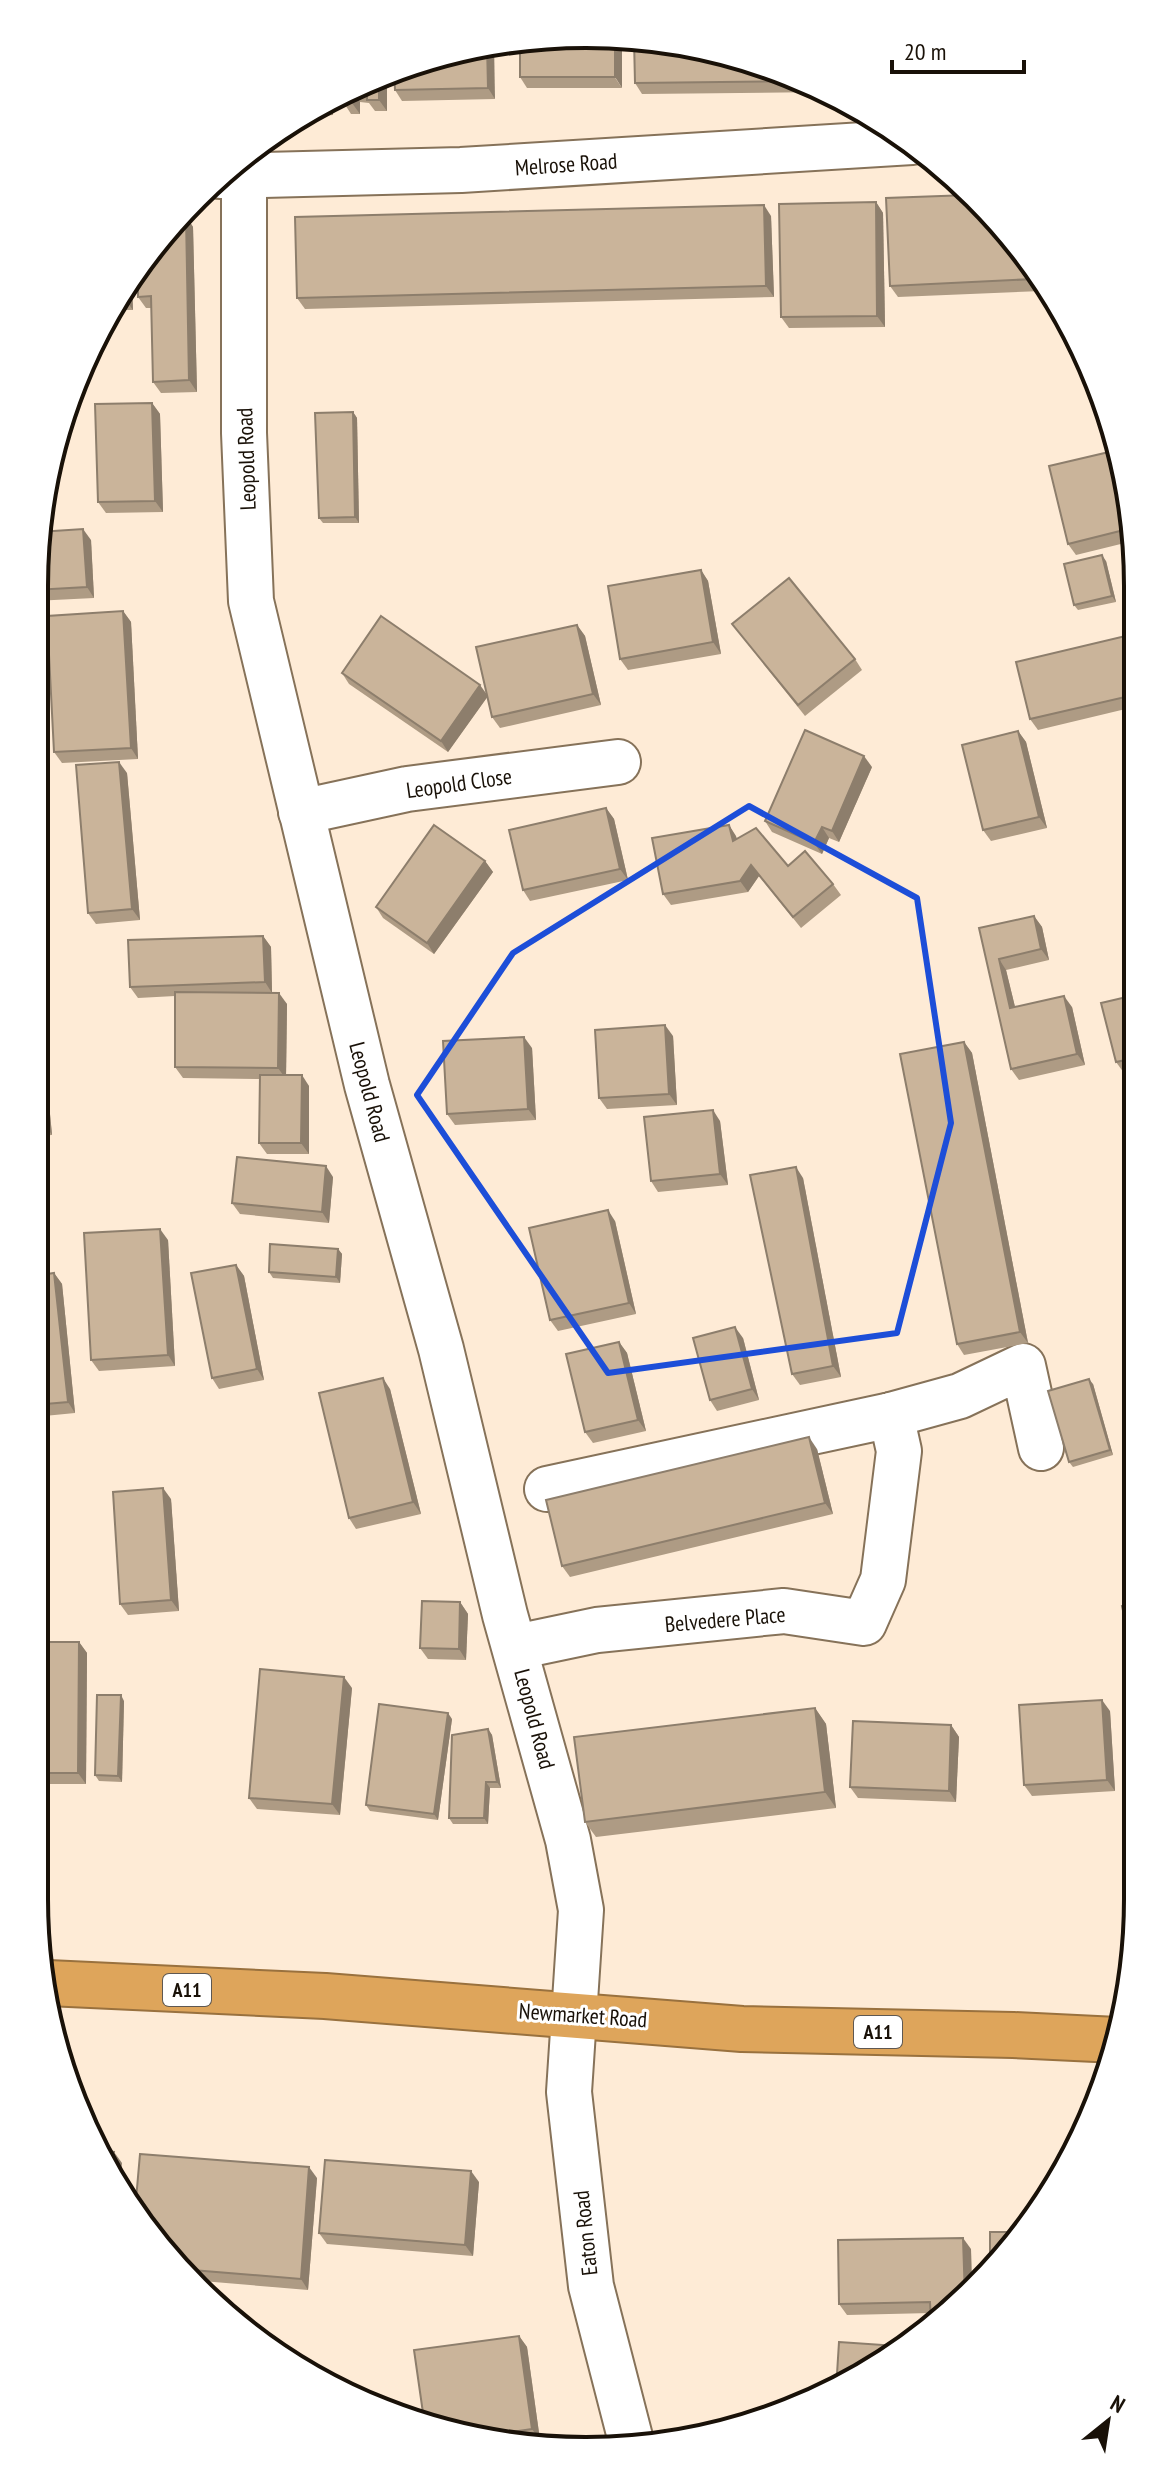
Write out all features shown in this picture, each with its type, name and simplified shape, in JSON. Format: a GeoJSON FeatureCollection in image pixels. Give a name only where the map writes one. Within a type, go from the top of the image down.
{"type":"FeatureCollection","features":[{"type":"Feature","properties":{"kind":"highway","name":"Newmarket Road"},"geometry":{"type":"LineString","coordinates":[[55,1983],[325,1996],[742,2029],[1106,2039]]}},
{"type":"Feature","properties":{"kind":"street","name":"Melrose Road"},"geometry":{"type":"LineString","coordinates":[[246,169],[461,170],[891,143]]}},
{"type":"Feature","properties":{"kind":"street","name":"Leopold Road"},"geometry":{"type":"LineString","coordinates":[[236,178],[251,601],[367,1085],[441,1349],[505,1615],[568,1840],[581,1910],[574,2015]]}},
{"type":"Feature","properties":{"kind":"street","name":"Leopold Close"},"geometry":{"type":"LineString","coordinates":[[301,812],[407,789],[618,762]]}},
{"type":"Feature","properties":{"kind":"street"},"geometry":{"type":"LineString","coordinates":[[547,1489],[891,1415],[960,1396],[1023,1366],[1041,1448]]}},
{"type":"Feature","properties":{"kind":"street","name":"Belvedere Place"},"geometry":{"type":"LineString","coordinates":[[516,1647],[597,1630],[784,1611],[864,1623],[883,1580],[899,1451],[891,1415]]}},
{"type":"Feature","properties":{"kind":"street","name":"Eaton Road"},"geometry":{"type":"LineString","coordinates":[[574,2015],[569,2092],[591,2286],[629,2435]]}},
{"type":"Feature","properties":{"kind":"highlighted area"},"geometry":{"type":"Polygon","coordinates":[[[749,806],[917,898],[951,1123],[897,1333],[608,1373],[417,1095],[513,953],[749,806]]]}},
{"type":"Feature","properties":{"kind":"building"},"geometry":{"type":"Polygon","coordinates":[[[615,49],[615,77],[520,77],[520,53],[615,49]]]}},
{"type":"Feature","properties":{"kind":"building"},"geometry":{"type":"Polygon","coordinates":[[[634,51],[691,58],[771,81],[635,83],[634,51]]]}},
{"type":"Feature","properties":{"kind":"building"},"geometry":{"type":"Polygon","coordinates":[[[487,57],[488,88],[395,90],[395,84],[413,77],[487,57]]]}},
{"type":"Feature","properties":{"kind":"building"},"geometry":{"type":"Polygon","coordinates":[[[379,89],[379,100],[367,100],[367,95],[379,89]]]}},
{"type":"Feature","properties":{"kind":"building"},"geometry":{"type":"Polygon","coordinates":[[[955,196],[990,231],[1028,279],[890,286],[886,198],[955,196]]]}},
{"type":"Feature","properties":{"kind":"building"},"geometry":{"type":"Polygon","coordinates":[[[876,202],[877,316],[781,317],[779,204],[876,202]]]}},
{"type":"Feature","properties":{"kind":"building"},"geometry":{"type":"Polygon","coordinates":[[[764,205],[766,286],[297,298],[295,217],[764,205]]]}},
{"type":"Feature","properties":{"kind":"building"},"geometry":{"type":"Polygon","coordinates":[[[186,227],[189,380],[153,382],[151,296],[138,297],[139,287],[186,227]]]}},
{"type":"Feature","properties":{"kind":"building"},"geometry":{"type":"Polygon","coordinates":[[[152,403],[155,501],[98,502],[95,404],[152,403]]]}},
{"type":"Feature","properties":{"kind":"building"},"geometry":{"type":"Polygon","coordinates":[[[353,412],[355,517],[319,518],[315,413],[353,412]]]}},
{"type":"Feature","properties":{"kind":"building"},"geometry":{"type":"Polygon","coordinates":[[[1107,452],[1121,531],[1068,544],[1049,466],[1107,452]]]}},
{"type":"Feature","properties":{"kind":"building"},"geometry":{"type":"Polygon","coordinates":[[[83,529],[87,587],[48,589],[51,531],[83,529]]]}},
{"type":"Feature","properties":{"kind":"building"},"geometry":{"type":"Polygon","coordinates":[[[1102,555],[1112,596],[1074,605],[1064,564],[1102,555]]]}},
{"type":"Feature","properties":{"kind":"building"},"geometry":{"type":"Polygon","coordinates":[[[701,570],[713,642],[620,659],[608,586],[701,570]]]}},
{"type":"Feature","properties":{"kind":"building"},"geometry":{"type":"Polygon","coordinates":[[[789,578],[855,659],[798,705],[732,624],[789,578]]]}},
{"type":"Feature","properties":{"kind":"building"},"geometry":{"type":"Polygon","coordinates":[[[123,611],[131,748],[54,752],[48,616],[123,611]]]}},
{"type":"Feature","properties":{"kind":"building"},"geometry":{"type":"Polygon","coordinates":[[[381,616],[480,685],[441,741],[342,673],[381,616]]]}},
{"type":"Feature","properties":{"kind":"building"},"geometry":{"type":"Polygon","coordinates":[[[577,625],[593,694],[492,717],[476,647],[577,625]]]}},
{"type":"Feature","properties":{"kind":"building"},"geometry":{"type":"Polygon","coordinates":[[[1124,636],[1124,697],[1030,719],[1016,662],[1124,636]]]}},
{"type":"Feature","properties":{"kind":"building"},"geometry":{"type":"Polygon","coordinates":[[[805,730],[864,756],[832,831],[822,827],[814,843],[765,821],[805,730]]]}},
{"type":"Feature","properties":{"kind":"building"},"geometry":{"type":"Polygon","coordinates":[[[1018,731],[1039,817],[983,830],[962,745],[1018,731]]]}},
{"type":"Feature","properties":{"kind":"building"},"geometry":{"type":"Polygon","coordinates":[[[119,762],[132,909],[88,913],[76,765],[119,762]]]}},
{"type":"Feature","properties":{"kind":"building"},"geometry":{"type":"Polygon","coordinates":[[[606,808],[620,869],[523,890],[509,830],[606,808]]]}},
{"type":"Feature","properties":{"kind":"building"},"geometry":{"type":"Polygon","coordinates":[[[434,825],[485,861],[427,943],[376,907],[434,825]]]}},
{"type":"Feature","properties":{"kind":"building"},"geometry":{"type":"Polygon","coordinates":[[[729,825],[733,841],[756,828],[788,866],[805,851],[833,884],[793,917],[751,865],[740,881],[663,894],[652,838],[729,825]]]}},
{"type":"Feature","properties":{"kind":"building"},"geometry":{"type":"Polygon","coordinates":[[[1034,916],[1041,949],[999,959],[1010,1008],[1064,996],[1077,1054],[1011,1069],[979,928],[1034,916]]]}},
{"type":"Feature","properties":{"kind":"building"},"geometry":{"type":"Polygon","coordinates":[[[263,936],[265,982],[130,987],[128,940],[263,936]]]}},
{"type":"Feature","properties":{"kind":"building"},"geometry":{"type":"Polygon","coordinates":[[[175,992],[279,993],[278,1068],[175,1067],[175,992]]]}},
{"type":"Feature","properties":{"kind":"building"},"geometry":{"type":"Polygon","coordinates":[[[1124,998],[1124,1060],[1116,1062],[1101,1003],[1124,998]]]}},
{"type":"Feature","properties":{"kind":"building"},"geometry":{"type":"Polygon","coordinates":[[[665,1025],[669,1094],[599,1098],[595,1030],[665,1025]]]}},
{"type":"Feature","properties":{"kind":"building"},"geometry":{"type":"Polygon","coordinates":[[[524,1037],[528,1109],[447,1114],[443,1041],[524,1037]]]}},
{"type":"Feature","properties":{"kind":"building"},"geometry":{"type":"Polygon","coordinates":[[[964,1042],[1020,1332],[957,1344],[900,1054],[964,1042]]]}},
{"type":"Feature","properties":{"kind":"building"},"geometry":{"type":"Polygon","coordinates":[[[260,1075],[302,1075],[301,1143],[259,1143],[260,1075]]]}},
{"type":"Feature","properties":{"kind":"building"},"geometry":{"type":"Polygon","coordinates":[[[713,1110],[720,1174],[651,1181],[644,1117],[713,1110]]]}},
{"type":"Feature","properties":{"kind":"building"},"geometry":{"type":"Polygon","coordinates":[[[237,1157],[326,1166],[322,1212],[232,1203],[237,1157]]]}},
{"type":"Feature","properties":{"kind":"building"},"geometry":{"type":"Polygon","coordinates":[[[796,1167],[833,1366],[792,1374],[750,1175],[796,1167]]]}},
{"type":"Feature","properties":{"kind":"building"},"geometry":{"type":"Polygon","coordinates":[[[608,1210],[629,1303],[550,1320],[529,1228],[608,1210]]]}},
{"type":"Feature","properties":{"kind":"building"},"geometry":{"type":"Polygon","coordinates":[[[160,1229],[168,1355],[91,1360],[84,1233],[160,1229]]]}},
{"type":"Feature","properties":{"kind":"building"},"geometry":{"type":"Polygon","coordinates":[[[270,1244],[338,1249],[336,1277],[269,1272],[270,1244]]]}},
{"type":"Feature","properties":{"kind":"building"},"geometry":{"type":"Polygon","coordinates":[[[236,1265],[257,1369],[212,1378],[191,1273],[236,1265]]]}},
{"type":"Feature","properties":{"kind":"building"},"geometry":{"type":"Polygon","coordinates":[[[54,1273],[68,1402],[48,1404],[48,1274],[54,1273]]]}},
{"type":"Feature","properties":{"kind":"building"},"geometry":{"type":"Polygon","coordinates":[[[735,1327],[752,1389],[710,1400],[693,1338],[735,1327]]]}},
{"type":"Feature","properties":{"kind":"building"},"geometry":{"type":"Polygon","coordinates":[[[619,1342],[638,1420],[585,1432],[566,1354],[619,1342]]]}},
{"type":"Feature","properties":{"kind":"building"},"geometry":{"type":"Polygon","coordinates":[[[383,1378],[413,1502],[349,1518],[319,1393],[383,1378]]]}},
{"type":"Feature","properties":{"kind":"building"},"geometry":{"type":"Polygon","coordinates":[[[1089,1379],[1110,1450],[1069,1462],[1048,1391],[1089,1379]]]}},
{"type":"Feature","properties":{"kind":"building"},"geometry":{"type":"Polygon","coordinates":[[[809,1437],[825,1503],[562,1566],[546,1500],[809,1437]]]}},
{"type":"Feature","properties":{"kind":"building"},"geometry":{"type":"Polygon","coordinates":[[[163,1488],[171,1600],[120,1604],[113,1492],[163,1488]]]}},
{"type":"Feature","properties":{"kind":"building"},"geometry":{"type":"Polygon","coordinates":[[[422,1601],[460,1602],[459,1649],[420,1648],[422,1601]]]}},
{"type":"Feature","properties":{"kind":"building"},"geometry":{"type":"Polygon","coordinates":[[[48,1642],[79,1642],[78,1773],[48,1773],[48,1642]]]}},
{"type":"Feature","properties":{"kind":"building"},"geometry":{"type":"Polygon","coordinates":[[[260,1669],[344,1677],[332,1804],[249,1798],[260,1669]]]}},
{"type":"Feature","properties":{"kind":"building"},"geometry":{"type":"Polygon","coordinates":[[[97,1695],[121,1695],[118,1776],[95,1775],[97,1695]]]}},
{"type":"Feature","properties":{"kind":"building"},"geometry":{"type":"Polygon","coordinates":[[[1102,1700],[1107,1780],[1024,1785],[1019,1705],[1102,1700]]]}},
{"type":"Feature","properties":{"kind":"building"},"geometry":{"type":"Polygon","coordinates":[[[379,1704],[448,1713],[434,1814],[366,1805],[379,1704]]]}},
{"type":"Feature","properties":{"kind":"building"},"geometry":{"type":"Polygon","coordinates":[[[815,1708],[825,1792],[585,1822],[574,1737],[815,1708]]]}},
{"type":"Feature","properties":{"kind":"building"},"geometry":{"type":"Polygon","coordinates":[[[853,1721],[951,1725],[949,1791],[850,1787],[853,1721]]]}},
{"type":"Feature","properties":{"kind":"building"},"geometry":{"type":"Polygon","coordinates":[[[488,1729],[497,1782],[486,1782],[484,1818],[449,1818],[452,1735],[488,1729]]]}},
{"type":"Feature","properties":{"kind":"building"},"geometry":{"type":"Polygon","coordinates":[[[140,2154],[309,2167],[301,2279],[198,2270],[159,2227],[136,2194],[140,2154]]]}},
{"type":"Feature","properties":{"kind":"building"},"geometry":{"type":"Polygon","coordinates":[[[325,2160],[471,2171],[465,2245],[319,2233],[325,2160]]]}},
{"type":"Feature","properties":{"kind":"building"},"geometry":{"type":"Polygon","coordinates":[[[990,2232],[1009,2232],[990,2254],[990,2232]]]}},
{"type":"Feature","properties":{"kind":"building"},"geometry":{"type":"Polygon","coordinates":[[[963,2238],[964,2281],[930,2312],[930,2302],[839,2304],[838,2240],[963,2238]]]}},
{"type":"Feature","properties":{"kind":"building"},"geometry":{"type":"Polygon","coordinates":[[[519,2336],[532,2429],[514,2432],[481,2427],[423,2411],[414,2350],[519,2336]]]}},
{"type":"Feature","properties":{"kind":"building"},"geometry":{"type":"Polygon","coordinates":[[[839,2342],[886,2345],[855,2365],[837,2375],[839,2342]]]}}]}
